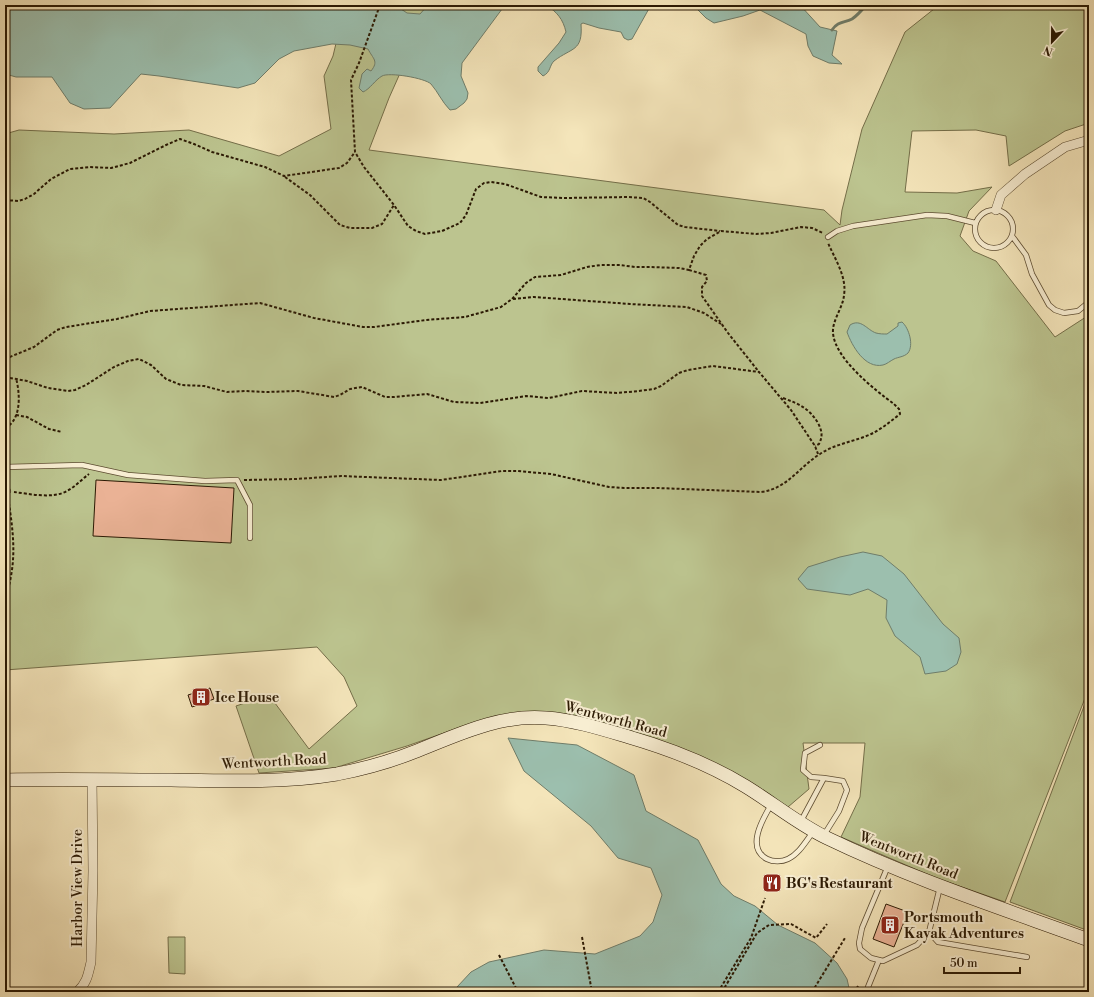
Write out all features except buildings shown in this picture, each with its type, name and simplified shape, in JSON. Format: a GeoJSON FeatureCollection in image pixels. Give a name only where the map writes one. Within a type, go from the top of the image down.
{"type":"FeatureCollection","features":[{"type":"Feature","properties":{"kind":"main road","name":"Wentworth Road"},"geometry":{"type":"LineString","coordinates":[[5,780],[92,779],[224,781],[318,777],[387,762],[499,720],[522,717],[569,721],[615,732],[682,755],[724,774],[819,834],[888,865],[941,886],[1089,940]]}},
{"type":"Feature","properties":{"kind":"street"},"geometry":{"type":"LineString","coordinates":[[996,210],[1001,195],[1025,174],[1064,148],[1089,140]]}},
{"type":"Feature","properties":{"kind":"street","name":"Harbor View Drive"},"geometry":{"type":"LineString","coordinates":[[77,992],[84,985],[89,973],[91,962],[93,871],[92,779]]}},
{"type":"Feature","properties":{"kind":"lane"},"geometry":{"type":"LineString","coordinates":[[996,210],[1010,218],[1013,230],[1012,236],[1008,243],[996,248],[990,248],[980,243],[976,238],[975,223],[980,215],[986,211],[996,210]]}},
{"type":"Feature","properties":{"kind":"lane"},"geometry":{"type":"LineString","coordinates":[[828,237],[837,231],[853,226],[927,215],[947,216],[975,223]]}},
{"type":"Feature","properties":{"kind":"lane"},"geometry":{"type":"LineString","coordinates":[[1012,236],[1026,255],[1032,274],[1049,305],[1055,310],[1064,313],[1078,310],[1089,302]]}},
{"type":"Feature","properties":{"kind":"lane"},"geometry":{"type":"LineString","coordinates":[[5,467],[82,465],[128,475],[205,481],[237,480],[250,505],[250,538]]}},
{"type":"Feature","properties":{"kind":"lane"},"geometry":{"type":"LineString","coordinates":[[5,485],[8,491]]}},
{"type":"Feature","properties":{"kind":"lane"},"geometry":{"type":"LineString","coordinates":[[772,803],[762,820],[758,833],[757,846],[759,854],[768,860],[780,862],[788,859],[819,834],[839,811],[847,790],[843,781],[811,777],[803,770],[805,753],[820,745]]}},
{"type":"Feature","properties":{"kind":"lane"},"geometry":{"type":"LineString","coordinates":[[800,822],[824,778]]}},
{"type":"Feature","properties":{"kind":"lane"},"geometry":{"type":"LineString","coordinates":[[888,865],[862,928],[859,943],[860,949],[871,958],[883,961],[917,945],[929,932],[941,886]]}},
{"type":"Feature","properties":{"kind":"lane"},"geometry":{"type":"LineString","coordinates":[[929,932],[938,942],[1027,957]]}},
{"type":"Feature","properties":{"kind":"lane"},"geometry":{"type":"LineString","coordinates":[[866,992],[879,960]]}},
{"type":"Feature","properties":{"kind":"path"},"geometry":{"type":"LineString","coordinates":[[237,480],[296,479],[341,476],[441,480],[517,471],[551,474],[609,487],[761,492],[772,491],[781,486],[818,455],[832,446],[870,434],[889,423],[900,414],[899,409],[894,404],[860,376],[840,351],[834,340],[833,331],[844,296],[844,282],[828,243],[828,237],[818,230],[801,227],[777,232],[756,234],[685,227],[678,225],[643,198],[541,197],[505,184],[491,182],[484,183],[476,189],[466,215],[460,223],[431,234],[416,231],[408,226],[394,205],[364,167],[356,152],[351,80],[380,5]]}},
{"type":"Feature","properties":{"kind":"path"},"geometry":{"type":"LineString","coordinates":[[5,200],[18,201],[25,199],[34,194],[51,179],[70,169],[117,167],[130,163],[180,139],[212,152],[265,167],[284,176],[310,195],[340,225],[350,228],[372,228],[382,224],[394,205]]}},
{"type":"Feature","properties":{"kind":"path"},"geometry":{"type":"LineString","coordinates":[[284,176],[339,168],[347,163],[356,152]]}},
{"type":"Feature","properties":{"kind":"path"},"geometry":{"type":"LineString","coordinates":[[689,270],[694,256],[700,246],[707,239],[721,231]]}},
{"type":"Feature","properties":{"kind":"path"},"geometry":{"type":"LineString","coordinates":[[5,359],[34,347],[57,330],[66,327],[117,319],[150,311],[260,303],[314,318],[363,327],[374,327],[426,320],[465,317],[501,306],[512,299],[522,287],[535,277],[561,275],[587,267],[600,265],[620,265],[635,268],[672,267],[706,275],[707,281],[702,287],[702,296],[721,324],[759,372],[782,398],[815,446],[818,455]]}},
{"type":"Feature","properties":{"kind":"path"},"geometry":{"type":"LineString","coordinates":[[512,299],[534,297],[687,307],[704,313],[721,324]]}},
{"type":"Feature","properties":{"kind":"path"},"geometry":{"type":"LineString","coordinates":[[5,377],[16,378],[48,388],[68,391],[75,390],[86,385],[114,367],[128,361],[139,359],[151,365],[166,379],[174,383],[181,385],[204,386],[227,392],[298,391],[334,396],[340,395],[350,389],[362,387],[385,397],[427,394],[454,402],[469,403],[498,401],[526,396],[549,398],[582,391],[617,393],[654,389],[661,386],[679,373],[706,367],[730,368],[759,372]]}},
{"type":"Feature","properties":{"kind":"path"},"geometry":{"type":"LineString","coordinates":[[5,428],[15,419],[16,415],[19,389],[16,378]]}},
{"type":"Feature","properties":{"kind":"path"},"geometry":{"type":"LineString","coordinates":[[782,398],[805,408],[812,414],[822,430],[819,444],[815,446]]}},
{"type":"Feature","properties":{"kind":"path"},"geometry":{"type":"LineString","coordinates":[[16,415],[27,417],[49,429],[62,432]]}},
{"type":"Feature","properties":{"kind":"path"},"geometry":{"type":"LineString","coordinates":[[5,594],[9,584],[14,547],[8,491],[49,495],[60,493],[66,491],[96,468]]}},
{"type":"Feature","properties":{"kind":"path"},"geometry":{"type":"LineString","coordinates":[[718,992],[750,938],[765,898]]}},
{"type":"Feature","properties":{"kind":"path"},"geometry":{"type":"LineString","coordinates":[[722,992],[757,933],[769,925],[791,924],[816,938],[827,924]]}},
{"type":"Feature","properties":{"kind":"path"},"geometry":{"type":"LineString","coordinates":[[582,937],[592,992]]}},
{"type":"Feature","properties":{"kind":"path"},"geometry":{"type":"LineString","coordinates":[[812,992],[845,938]]}},
{"type":"Feature","properties":{"kind":"path"},"geometry":{"type":"LineString","coordinates":[[499,955],[518,992]]}},
{"type":"Feature","properties":{"kind":"path"},"geometry":{"type":"LineString","coordinates":[[855,992],[858,986]]}},
{"type":"Feature","properties":{"kind":"green space"},"geometry":{"type":"Polygon","coordinates":[[[351,5],[424,5],[426,15],[389,98],[369,150],[824,210],[840,225],[842,210],[862,129],[905,32],[939,5],[1089,5],[1089,123],[1065,131],[1009,166],[1006,136],[976,130],[912,131],[905,192],[957,193],[992,187],[969,211],[960,236],[973,251],[996,261],[1055,337],[1089,315],[1089,688],[1005,902],[936,878],[841,837],[860,797],[865,743],[803,743],[809,789],[788,807],[752,784],[657,739],[570,714],[521,712],[475,722],[407,746],[334,768],[259,773],[236,706],[269,695],[309,749],[357,706],[344,677],[317,647],[5,670],[5,134],[19,130],[114,134],[189,130],[279,156],[331,129],[324,76],[333,56],[338,35],[351,5]]]}},
{"type":"Feature","properties":{"kind":"green space"},"geometry":{"type":"Polygon","coordinates":[[[1089,693],[1089,931],[1010,902],[1089,693]]]}},
{"type":"Feature","properties":{"kind":"green space"},"geometry":{"type":"Polygon","coordinates":[[[168,937],[185,937],[185,974],[169,973],[168,937]]]}},
{"type":"Feature","properties":{"kind":"shaded area"},"geometry":{"type":"Polygon","coordinates":[[[5,5],[395,5],[407,13],[420,14],[428,5],[505,5],[462,63],[461,76],[468,93],[467,99],[456,109],[450,110],[431,84],[415,78],[399,75],[382,76],[363,92],[359,88],[362,74],[367,69],[371,71],[375,65],[375,62],[368,49],[350,45],[332,44],[294,51],[279,59],[255,83],[238,88],[141,74],[110,108],[84,109],[70,103],[52,77],[16,77],[9,75],[5,49],[5,5]]]}},
{"type":"Feature","properties":{"kind":"shaded area"},"geometry":{"type":"Polygon","coordinates":[[[546,5],[651,5],[632,39],[628,40],[624,38],[621,32],[583,23],[581,24],[580,40],[578,44],[571,51],[554,61],[549,71],[543,76],[538,71],[538,67],[559,43],[566,32],[559,16],[546,5]]]}},
{"type":"Feature","properties":{"kind":"shaded area"},"geometry":{"type":"Polygon","coordinates":[[[693,5],[800,5],[820,27],[837,31],[832,55],[842,64],[829,63],[813,56],[808,46],[806,34],[760,10],[714,23],[706,18],[693,5]]]}},
{"type":"Feature","properties":{"kind":"shaded area"},"geometry":{"type":"Polygon","coordinates":[[[902,322],[907,328],[910,337],[910,350],[905,355],[883,365],[870,364],[865,360],[852,344],[847,332],[850,325],[857,323],[864,325],[873,332],[887,334],[898,326],[898,323],[902,322]]]}},
{"type":"Feature","properties":{"kind":"shaded area"},"geometry":{"type":"Polygon","coordinates":[[[863,552],[882,556],[904,574],[943,624],[959,638],[961,652],[957,664],[946,671],[925,674],[920,657],[895,636],[886,618],[887,600],[868,589],[850,595],[807,589],[798,579],[808,567],[840,557],[863,552]]]}},
{"type":"Feature","properties":{"kind":"shaded area"},"geometry":{"type":"Polygon","coordinates":[[[508,738],[577,745],[634,775],[646,811],[698,840],[721,884],[734,896],[755,906],[778,925],[815,943],[837,963],[847,979],[850,992],[454,992],[471,972],[489,962],[544,950],[595,954],[640,936],[653,922],[662,895],[651,868],[618,858],[591,826],[524,771],[508,738]]]}},
{"type":"Feature","properties":{"kind":"waterway"},"geometry":{"type":"LineString","coordinates":[[832,30],[839,24],[852,19],[866,5]]}},
{"type":"Feature","properties":{"kind":"place","name":"Ice House"},"geometry":{"type":"Point","coordinates":[201,697]}},
{"type":"Feature","properties":{"kind":"place","name":"BG's Restaurant"},"geometry":{"type":"Point","coordinates":[772,883]}},
{"type":"Feature","properties":{"kind":"place","name":"Portsmouth Kayak Adventures"},"geometry":{"type":"Point","coordinates":[890,925]}}]}
